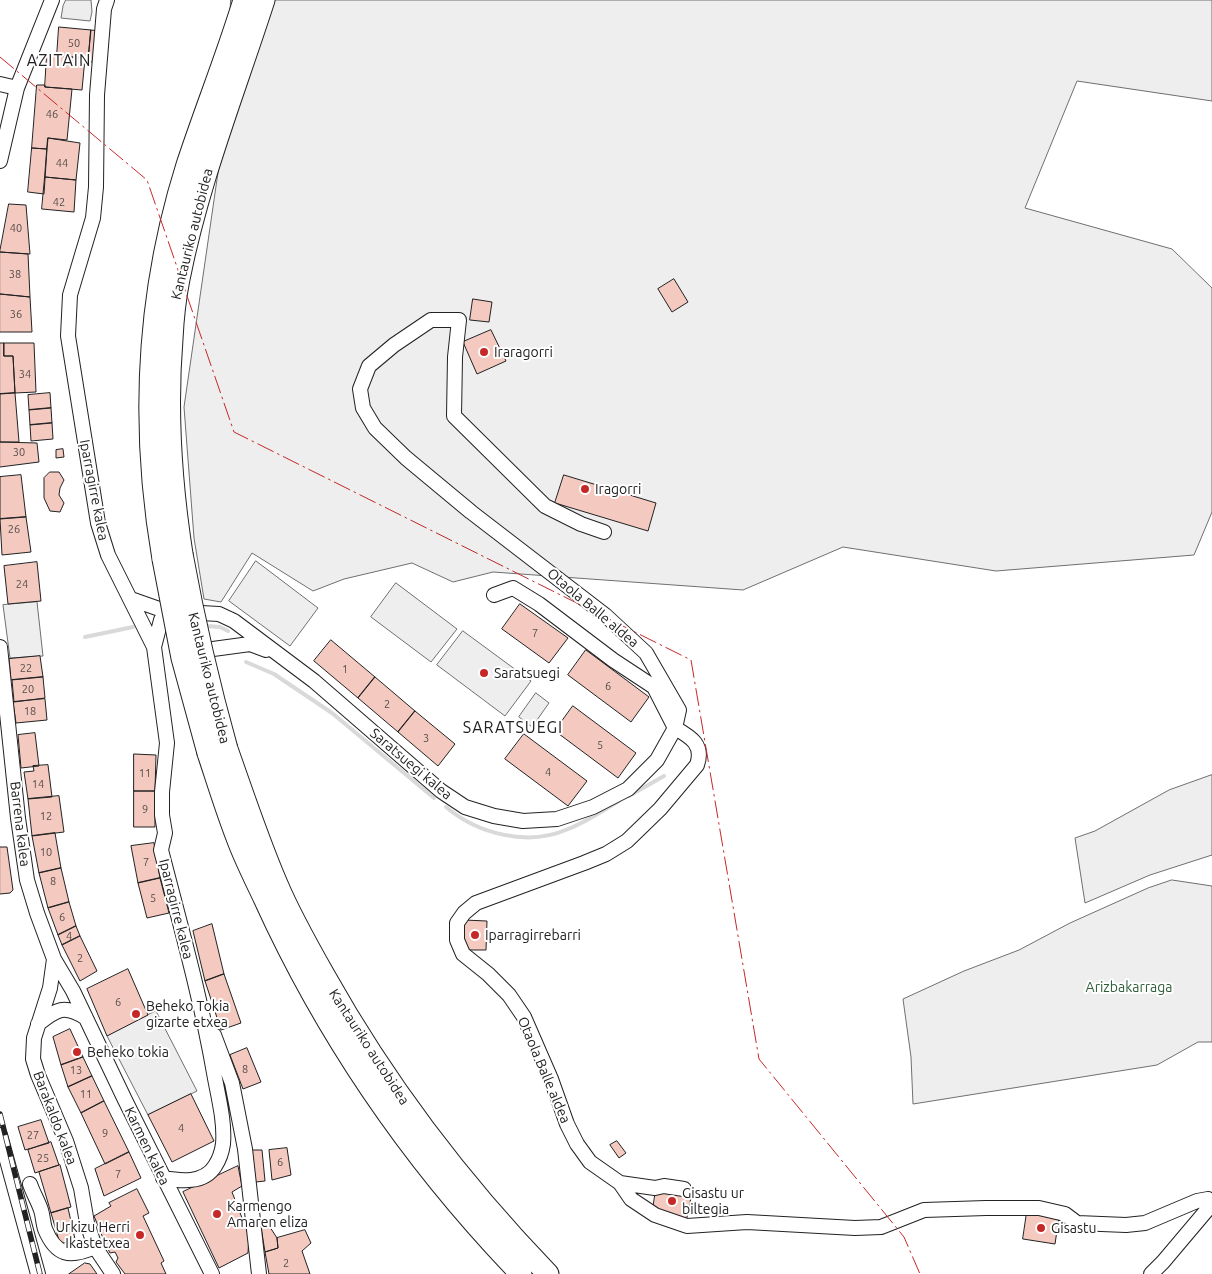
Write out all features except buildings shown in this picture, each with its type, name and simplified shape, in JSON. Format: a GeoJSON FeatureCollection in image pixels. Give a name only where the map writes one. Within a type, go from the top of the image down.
{"type":"FeatureCollection","features":[{"type":"Feature","properties":{"kind":"highway","name":"Kantauriko autobidea"},"geometry":{"type":"LineString","coordinates":[[172,557],[153,487],[149,414],[152,336],[156,295],[162,259],[187,166],[244,0]]}},
{"type":"Feature","properties":{"kind":"highway","name":"Kantauriko autobidea"},"geometry":{"type":"LineString","coordinates":[[264,0],[218,132],[178,280],[168,390],[172,557],[182,658],[217,751],[277,885],[344,1011],[376,1062],[468,1186],[548,1274]]}},
{"type":"Feature","properties":{"kind":"highway","name":"Kantauriko autobidea"},"geometry":{"type":"LineString","coordinates":[[217,751],[239,843],[283,940],[345,1050],[398,1128],[441,1184],[522,1274]]}},
{"type":"Feature","properties":{"kind":"street"},"geometry":{"type":"LineString","coordinates":[[0,155],[17,88],[52,0]]}},
{"type":"Feature","properties":{"kind":"street","name":"Iparragirre kalea"},"geometry":{"type":"LineString","coordinates":[[104,3],[97,96],[96,187],[93,218],[70,295],[68,336],[98,523],[108,555],[154,647],[167,744],[162,800],[165,833],[161,850],[199,998],[221,1114],[223,1145],[214,1168],[208,1173],[182,1181],[163,1178]]}},
{"type":"Feature","properties":{"kind":"street"},"geometry":{"type":"LineString","coordinates":[[0,84],[17,88]]}},
{"type":"Feature","properties":{"kind":"street","name":"Otaola Balle aldea"},"geometry":{"type":"LineString","coordinates":[[604,532],[581,524],[545,506],[454,416],[455,357],[459,320],[431,320],[394,344],[369,366],[360,389],[363,408],[375,428],[406,458],[471,512],[605,615],[646,653],[679,710],[675,728],[689,736],[696,743],[700,756],[697,765],[646,825],[627,841],[606,854],[555,875],[476,903],[464,913],[457,923],[457,940],[463,954],[502,988],[524,1017],[551,1079],[567,1124],[577,1144],[590,1162],[620,1183],[631,1199],[655,1215],[687,1226],[747,1222],[855,1228],[881,1227],[924,1210],[986,1208],[1039,1208],[1065,1214],[1077,1223],[1126,1225],[1145,1223],[1197,1201],[1208,1199],[1212,1204],[1164,1262],[1151,1274]]}},
{"type":"Feature","properties":{"kind":"street"},"geometry":{"type":"LineString","coordinates":[[494,595],[513,588],[533,600],[654,687],[675,728]]}},
{"type":"Feature","properties":{"kind":"street","name":"Saratsuegi kalea"},"geometry":{"type":"LineString","coordinates":[[131,599],[165,611],[219,614],[234,621],[328,692],[441,791],[465,807],[494,816],[523,821],[557,820],[593,807],[628,789],[657,760],[675,728]]}},
{"type":"Feature","properties":{"kind":"street"},"geometry":{"type":"LineString","coordinates":[[154,647],[160,620],[165,611]]}},
{"type":"Feature","properties":{"kind":"street","name":"Saratsuegi kalea"},"geometry":{"type":"LineString","coordinates":[[213,649],[250,644],[282,658]]}},
{"type":"Feature","properties":{"kind":"street","name":"Barrena kalea"},"geometry":{"type":"LineString","coordinates":[[0,653],[18,818],[27,880],[54,959]]}},
{"type":"Feature","properties":{"kind":"street","name":"Karmen kalea"},"geometry":{"type":"LineString","coordinates":[[54,959],[73,991],[163,1178],[212,1274]]}},
{"type":"Feature","properties":{"kind":"street","name":"Barakaldo kalea"},"geometry":{"type":"LineString","coordinates":[[54,959],[50,988],[34,1038],[33,1060],[66,1141],[81,1188],[95,1247],[113,1274]]}},
{"type":"Feature","properties":{"kind":"street","name":"Iparragirre kalea"},"geometry":{"type":"LineString","coordinates":[[199,998],[232,1083],[245,1150],[258,1274]]}},
{"type":"Feature","properties":{"kind":"street"},"geometry":{"type":"LineString","coordinates":[[38,1024],[54,1011],[64,1009],[73,1010],[86,1018]]}},
{"type":"Feature","properties":{"kind":"street"},"geometry":{"type":"LineString","coordinates":[[0,1135],[38,1274]]}},
{"type":"Feature","properties":{"kind":"street","name":"Otaola Balle aldea"},"geometry":{"type":"LineString","coordinates":[[620,1183],[655,1188],[664,1186],[684,1189]]}},
{"type":"Feature","properties":{"kind":"street"},"geometry":{"type":"LineString","coordinates":[[30,1184],[41,1209],[45,1228],[55,1248],[67,1253],[83,1252],[95,1247]]}},
{"type":"Feature","properties":{"kind":"green space"},"geometry":{"type":"Polygon","coordinates":[[[231,0],[1212,0],[1212,101],[1077,81],[1025,208],[1172,249],[1212,288],[1212,512],[1194,555],[996,571],[843,547],[743,590],[493,572],[453,582],[412,563],[344,579],[313,591],[252,553],[221,602],[204,599],[194,538],[184,407],[223,138],[231,0]]]}},
{"type":"Feature","properties":{"kind":"green space"},"geometry":{"type":"Polygon","coordinates":[[[256,561],[318,608],[290,646],[229,601],[256,561]]]}},
{"type":"Feature","properties":{"kind":"green space"},"geometry":{"type":"Polygon","coordinates":[[[396,583],[457,629],[431,662],[371,617],[396,583]]]}},
{"type":"Feature","properties":{"kind":"green space"},"geometry":{"type":"Polygon","coordinates":[[[37,602],[43,656],[10,658],[3,605],[37,602]]]}},
{"type":"Feature","properties":{"kind":"green space","name":"Saratsuegi"},"geometry":{"type":"Polygon","coordinates":[[[463,631],[531,681],[505,716],[437,665],[463,631]]]}},
{"type":"Feature","properties":{"kind":"green space","name":"Saratsuegi"},"geometry":{"type":"Polygon","coordinates":[[[536,693],[549,703],[532,727],[519,717],[536,693]]]}},
{"type":"Feature","properties":{"kind":"green space"},"geometry":{"type":"Polygon","coordinates":[[[1212,775],[1212,855],[1150,875],[1085,903],[1075,838],[1095,831],[1169,790],[1212,775]]]}},
{"type":"Feature","properties":{"kind":"green space","name":"Arizbakarraga"},"geometry":{"type":"Polygon","coordinates":[[[1172,880],[1212,886],[1212,1042],[1198,1042],[1157,1065],[913,1104],[911,1057],[903,999],[964,971],[1019,950],[1070,923],[1148,888],[1172,880]]]}},
{"type":"Feature","properties":{"kind":"shaded area"},"geometry":{"type":"Polygon","coordinates":[[[66,0],[91,0],[92,12],[90,21],[61,18],[66,0]]]}},
{"type":"Feature","properties":{"kind":"shaded area"},"geometry":{"type":"Polygon","coordinates":[[[156,1011],[197,1091],[148,1115],[107,1036],[156,1011]]]}},
{"type":"Feature","properties":{"kind":"waterway","name":"Saratsuegi"},"geometry":{"type":"LineString","coordinates":[[206,626],[220,627],[228,631]]}},
{"type":"Feature","properties":{"kind":"waterway","name":"Saratsuegi"},"geometry":{"type":"LineString","coordinates":[[85,637],[133,627]]}},
{"type":"Feature","properties":{"kind":"waterway","name":"Saratsuegi"},"geometry":{"type":"LineString","coordinates":[[246,662],[274,674],[332,713],[434,798]]}},
{"type":"Feature","properties":{"kind":"waterway","name":"Saratsuegi"},"geometry":{"type":"LineString","coordinates":[[629,796],[664,776]]}},
{"type":"Feature","properties":{"kind":"waterway","name":"Saratsuegi"},"geometry":{"type":"LineString","coordinates":[[446,807],[488,831],[520,837],[537,837],[553,834],[575,826],[619,801]]}},
{"type":"Feature","properties":{"kind":"railway"},"geometry":{"type":"LineString","coordinates":[[0,1114],[40,1274]]}},
{"type":"Feature","properties":{"kind":"power"},"geometry":{"type":"LineString","coordinates":[[0,57],[147,180],[234,432],[691,660],[759,1059],[904,1237],[920,1274]]}},
{"type":"Feature","properties":{"kind":"place","name":"Iraragorri"},"geometry":{"type":"Point","coordinates":[484,352]}},
{"type":"Feature","properties":{"kind":"place","name":"Iragorri"},"geometry":{"type":"Point","coordinates":[585,489]}},
{"type":"Feature","properties":{"kind":"place","name":"Saratsuegi"},"geometry":{"type":"Point","coordinates":[484,673]}},
{"type":"Feature","properties":{"kind":"place","name":"Iparragirrebarri"},"geometry":{"type":"Point","coordinates":[475,935]}},
{"type":"Feature","properties":{"kind":"place","name":"Beheko Tokia gizarte etxea"},"geometry":{"type":"Point","coordinates":[136,1014]}},
{"type":"Feature","properties":{"kind":"place","name":"Beheko tokia"},"geometry":{"type":"Point","coordinates":[77,1052]}},
{"type":"Feature","properties":{"kind":"place","name":"Gisastu ur biltegia"},"geometry":{"type":"Point","coordinates":[672,1201]}},
{"type":"Feature","properties":{"kind":"place","name":"Karmengo Amaren eliza"},"geometry":{"type":"Point","coordinates":[217,1214]}},
{"type":"Feature","properties":{"kind":"place","name":"Gisastu"},"geometry":{"type":"Point","coordinates":[1041,1228]}},
{"type":"Feature","properties":{"kind":"place","name":"Urkizu Herri Ikastetxea"},"geometry":{"type":"Point","coordinates":[140,1235]}},
{"type":"Feature","properties":{"kind":"district","name":"AZITAIN"},"geometry":{"type":"Point","coordinates":[59,61]}},
{"type":"Feature","properties":{"kind":"district","name":"SARATSUEGI"},"geometry":{"type":"Point","coordinates":[513,728]}}]}
